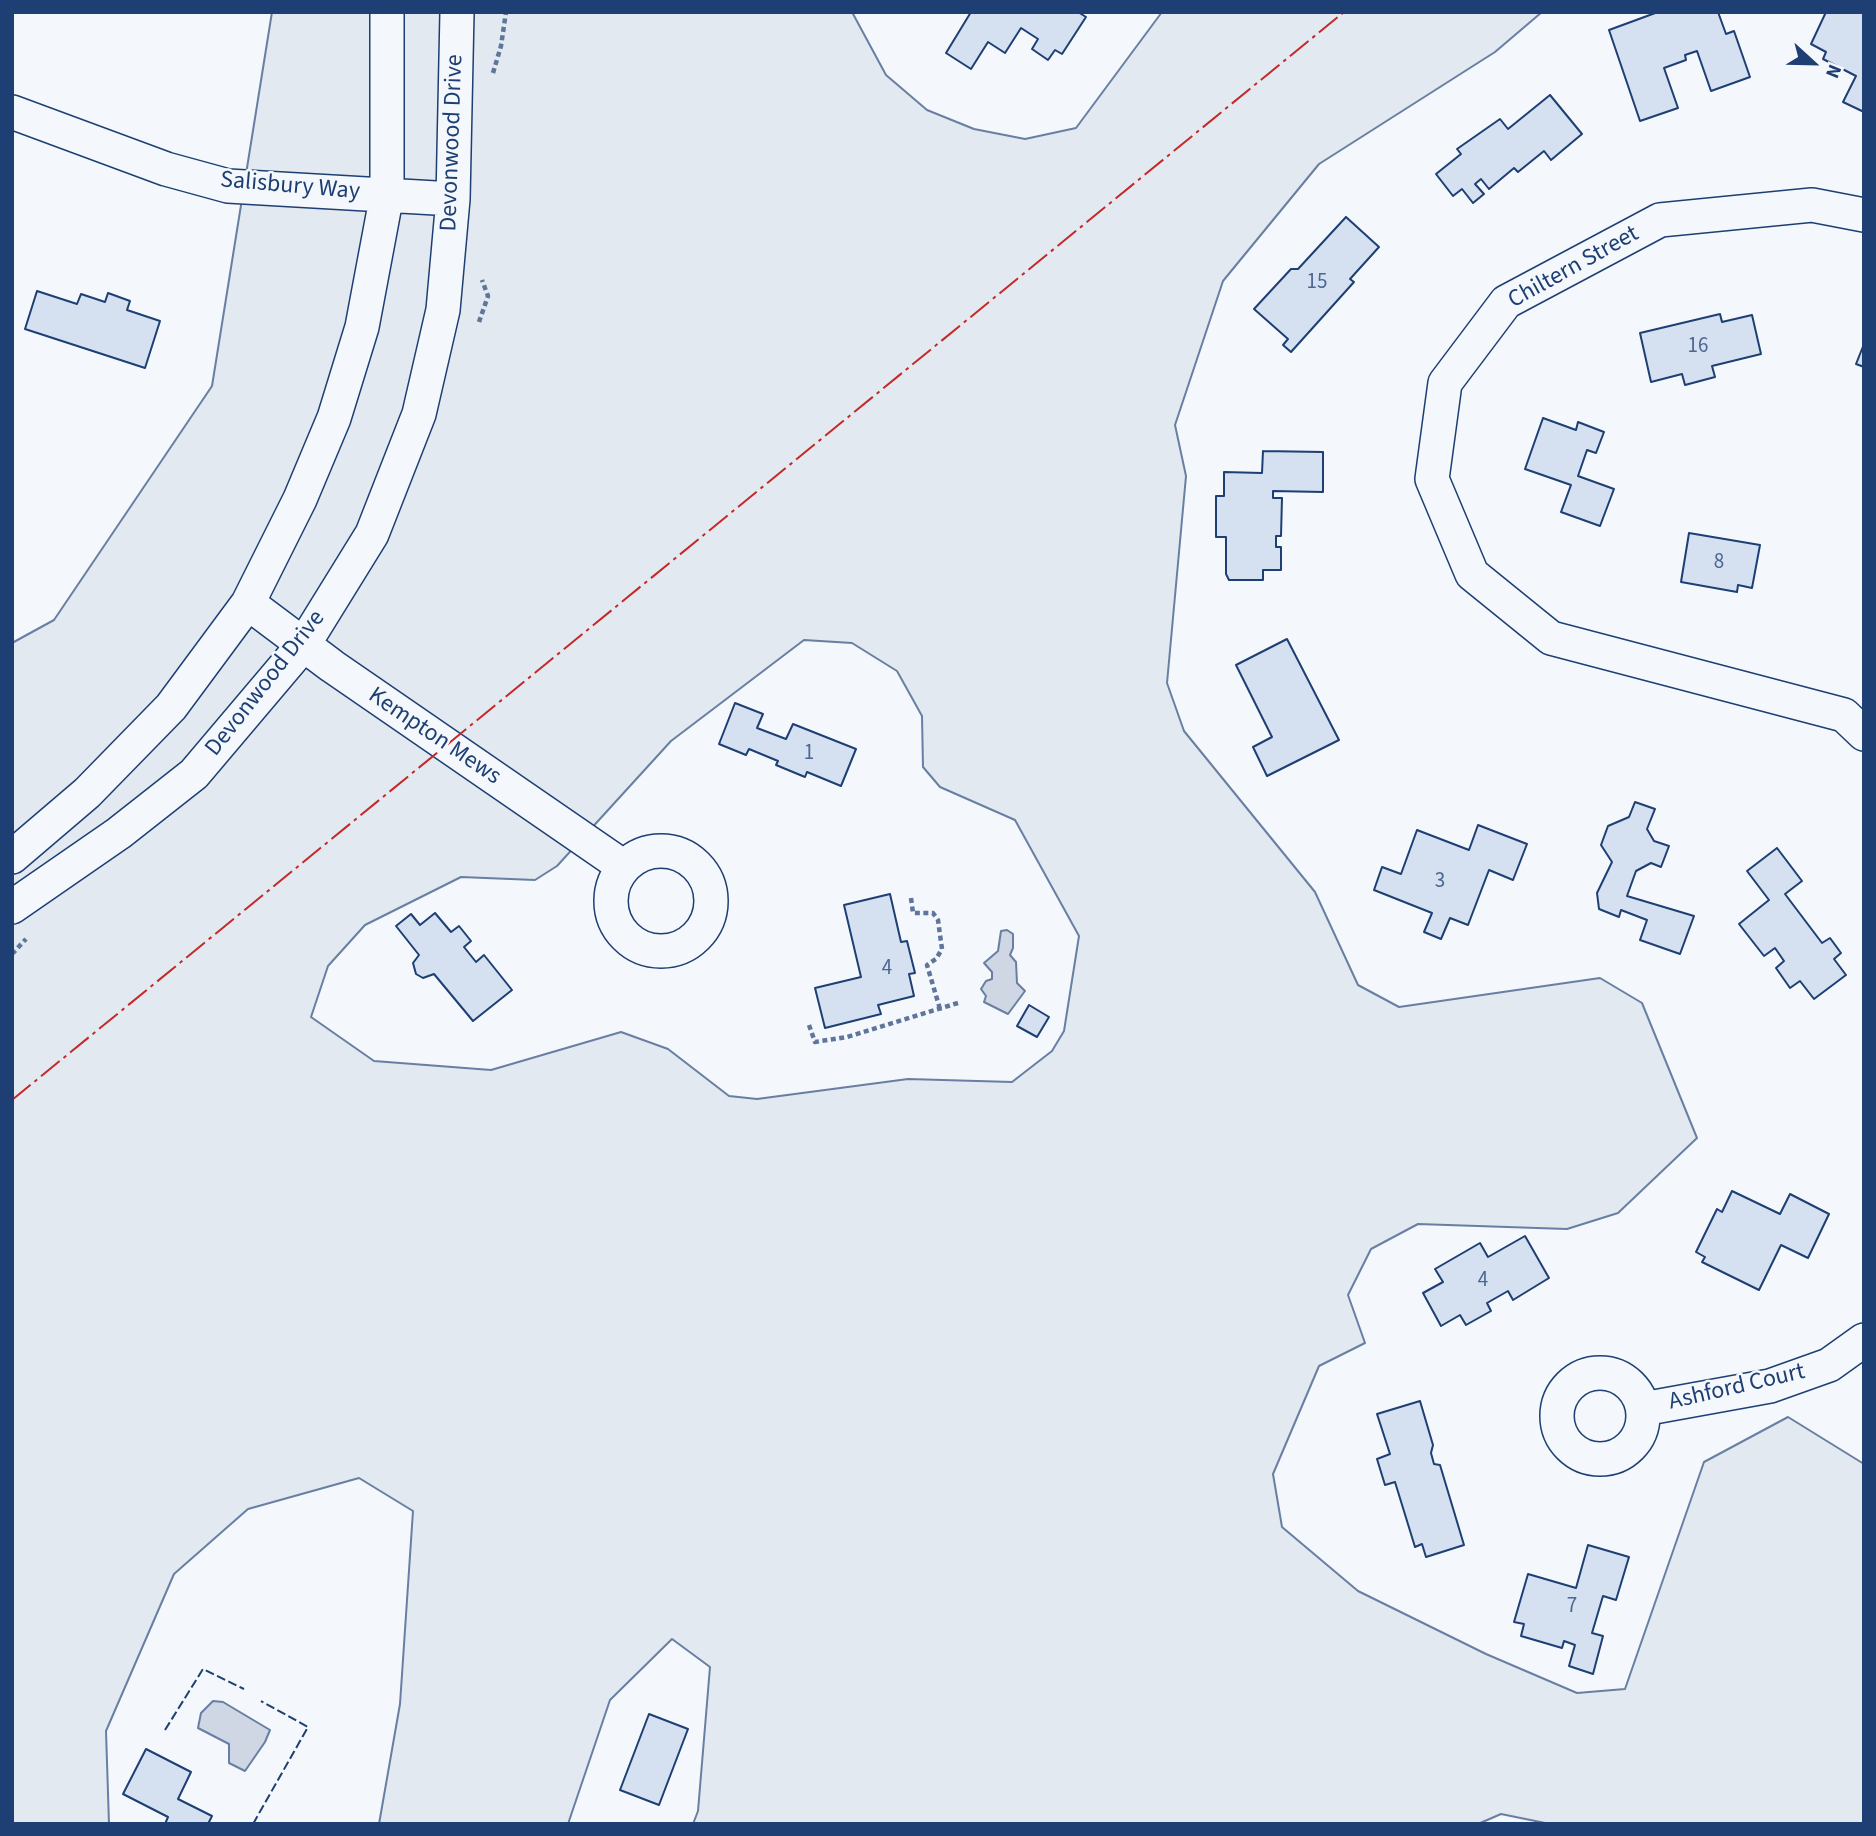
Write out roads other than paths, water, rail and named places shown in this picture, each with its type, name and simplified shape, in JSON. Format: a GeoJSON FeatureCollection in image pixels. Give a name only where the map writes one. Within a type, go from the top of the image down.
{"type":"FeatureCollection","features":[{"type":"Feature","properties":{"kind":"street"},"geometry":{"type":"LineString","coordinates":[[12,857],[88,793],[171,706],[248,603],[300,499],[334,418],[362,327],[387,194],[387,12]]}},
{"type":"Feature","properties":{"kind":"street","name":"Devonwood Drive"},"geometry":{"type":"LineString","coordinates":[[12,907],[119,833],[194,774],[304,643],[372,534],[419,414],[443,310],[453,198],[457,12]]}},
{"type":"Feature","properties":{"kind":"street","name":"Salisbury Way"},"geometry":{"type":"LineString","coordinates":[[12,112],[166,169],[228,186],[453,198]]}},
{"type":"Feature","properties":{"kind":"street","name":"Chiltern Street"},"geometry":{"type":"LineString","coordinates":[[1864,215],[1812,205],[1660,220],[1506,302],[1445,383],[1432,479],[1472,574],[1551,638],[1844,715],[1864,734]]}},
{"type":"Feature","properties":{"kind":"street","name":"Kempton Mews"},"geometry":{"type":"LineString","coordinates":[[248,603],[341,673],[624,867]]}},
{"type":"Feature","properties":{"kind":"street","name":"Ashford Court"},"geometry":{"type":"LineString","coordinates":[[1643,1409],[1770,1386],[1829,1365],[1864,1340]]}}]}
